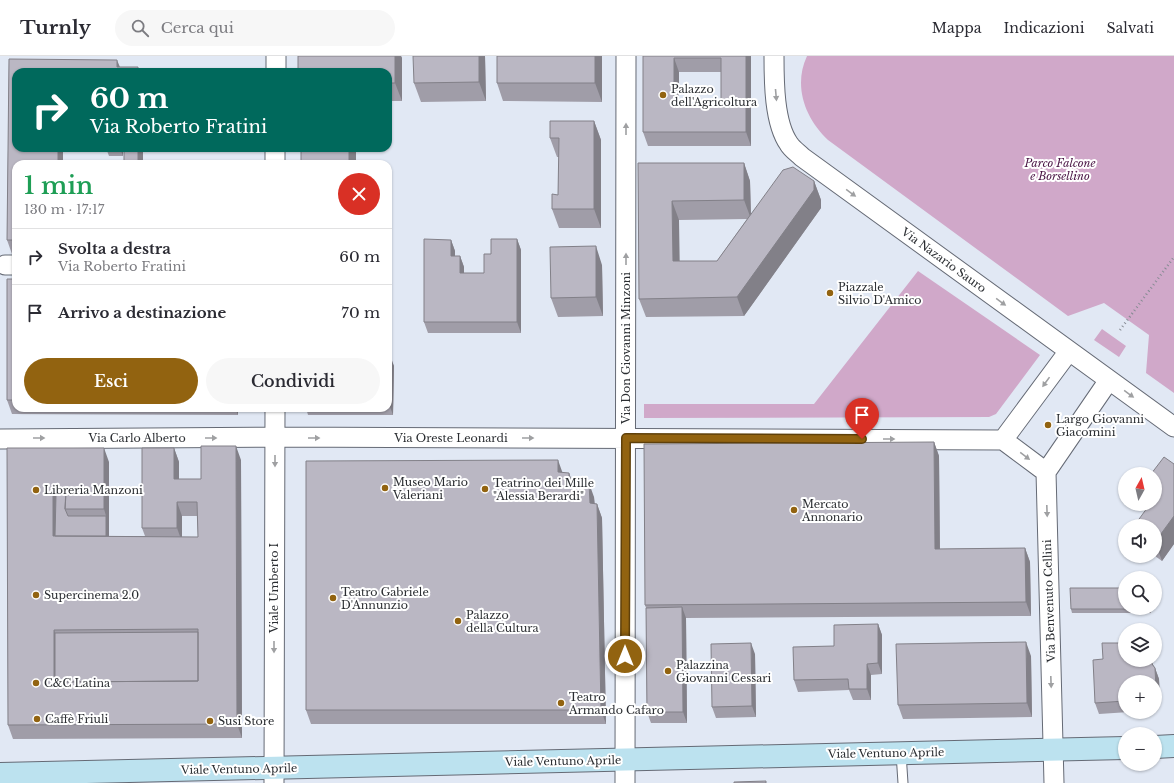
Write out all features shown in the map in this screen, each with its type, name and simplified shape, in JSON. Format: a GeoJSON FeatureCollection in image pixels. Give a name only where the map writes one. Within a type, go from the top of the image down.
{"type":"FeatureCollection","features":[{"type":"Feature","properties":{"kind":"main road"},"geometry":{"type":"LineString","coordinates":[[1162,747],[1174,746]]}},
{"type":"Feature","properties":{"kind":"main road","name":"Viale Ventuno Aprile"},"geometry":{"type":"LineString","coordinates":[[0,774],[274,775],[624,760],[1118,748]]}},
{"type":"Feature","properties":{"kind":"street"},"geometry":{"type":"LineString","coordinates":[[276,56],[276,68]]}},
{"type":"Feature","properties":{"kind":"street","name":"Via Don Giovanni Minzoni"},"geometry":{"type":"LineString","coordinates":[[625,783],[626,56]]}},
{"type":"Feature","properties":{"kind":"street","name":"Via Nazario Sauro"},"geometry":{"type":"LineString","coordinates":[[774,56],[778,112],[782,128],[789,144],[819,170],[1174,427]]}},
{"type":"Feature","properties":{"kind":"street"},"geometry":{"type":"LineString","coordinates":[[1069,351],[1003,440],[1046,472],[1109,380]]}},
{"type":"Feature","properties":{"kind":"street","name":"Viale Umberto I"},"geometry":{"type":"LineString","coordinates":[[274,775],[275,412]]}},
{"type":"Feature","properties":{"kind":"street","name":"Via Oreste Leonardi"},"geometry":{"type":"LineString","coordinates":[[275,437],[1003,440]]}},
{"type":"Feature","properties":{"kind":"street","name":"Via Carlo Alberto"},"geometry":{"type":"LineString","coordinates":[[0,439],[275,437]]}},
{"type":"Feature","properties":{"kind":"street","name":"Via Benvenuto Cellini"},"geometry":{"type":"LineString","coordinates":[[1046,472],[1054,783]]}},
{"type":"Feature","properties":{"kind":"lane"},"geometry":{"type":"LineString","coordinates":[[901,753],[903,783]]}},
{"type":"Feature","properties":{"kind":"path"},"geometry":{"type":"LineString","coordinates":[[1120,330],[1174,257]]}},
{"type":"Feature","properties":{"kind":"green space","name":"Parco Falcone e Borsellino"},"geometry":{"type":"Polygon","coordinates":[[[807,56],[1174,56],[1174,393],[1146,373],[1149,335],[1104,303],[1068,316],[828,140],[813,122],[801,90],[803,67],[807,56]]]}},
{"type":"Feature","properties":{"kind":"green space"},"geometry":{"type":"Polygon","coordinates":[[[918,271],[1040,355],[996,414],[989,417],[644,418],[644,404],[814,404],[918,271]]]}},
{"type":"Feature","properties":{"kind":"green space"},"geometry":{"type":"Polygon","coordinates":[[[1102,329],[1126,346],[1119,357],[1094,340],[1102,329]]]}},
{"type":"Feature","properties":{"kind":"building"},"geometry":{"type":"Polygon","coordinates":[[[298,56],[395,56],[395,83],[392,83],[392,68],[298,68],[298,56]]]}},
{"type":"Feature","properties":{"kind":"building"},"geometry":{"type":"Polygon","coordinates":[[[413,56],[479,56],[479,82],[414,83],[413,56]]]}},
{"type":"Feature","properties":{"kind":"building"},"geometry":{"type":"Polygon","coordinates":[[[497,56],[595,56],[595,83],[497,83],[497,56]]]}},
{"type":"Feature","properties":{"kind":"building","name":"Palazzo dell'Agricoltura"},"geometry":{"type":"Polygon","coordinates":[[[643,56],[746,56],[746,132],[643,132],[643,56]],[[674,58],[674,105],[721,105],[721,58],[674,58]]]}},
{"type":"Feature","properties":{"kind":"building"},"geometry":{"type":"Polygon","coordinates":[[[9,59],[117,60],[117,67],[138,67],[12,68],[12,152],[58,152],[58,160],[12,160],[12,240],[7,240],[9,59]]]}},
{"type":"Feature","properties":{"kind":"building"},"geometry":{"type":"Polygon","coordinates":[[[550,121],[594,121],[594,209],[552,209],[552,194],[558,195],[559,138],[550,138],[550,121]]]}},
{"type":"Feature","properties":{"kind":"building"},"geometry":{"type":"Polygon","coordinates":[[[124,152],[138,152],[138,160],[124,160],[124,152]]]}},
{"type":"Feature","properties":{"kind":"building"},"geometry":{"type":"Polygon","coordinates":[[[301,152],[349,152],[349,160],[301,160],[301,152]]]}},
{"type":"Feature","properties":{"kind":"building"},"geometry":{"type":"Polygon","coordinates":[[[638,163],[744,163],[744,200],[672,201],[673,261],[717,261],[783,170],[793,167],[814,181],[814,190],[737,297],[639,299],[638,163]]]}},
{"type":"Feature","properties":{"kind":"building"},"geometry":{"type":"Polygon","coordinates":[[[424,239],[451,240],[451,256],[460,256],[460,273],[484,273],[484,254],[491,254],[491,239],[517,239],[517,322],[424,322],[424,239]]]}},
{"type":"Feature","properties":{"kind":"building"},"geometry":{"type":"Polygon","coordinates":[[[596,246],[596,297],[551,298],[550,247],[596,246]]]}},
{"type":"Feature","properties":{"kind":"building"},"geometry":{"type":"Polygon","coordinates":[[[7,279],[12,279],[12,400],[7,400],[7,279]]]}},
{"type":"Feature","properties":{"kind":"building","name":"Mercato Annonario"},"geometry":{"type":"Polygon","coordinates":[[[934,442],[935,549],[1025,548],[1026,602],[645,605],[644,444],[934,442]]]}},
{"type":"Feature","properties":{"kind":"building"},"geometry":{"type":"Polygon","coordinates":[[[201,446],[236,446],[237,724],[8,725],[7,448],[104,448],[104,509],[65,509],[66,488],[53,488],[53,536],[198,537],[197,502],[177,502],[177,528],[142,528],[142,448],[174,448],[174,479],[201,479],[201,446]],[[198,629],[54,630],[54,682],[198,681],[198,629]]]}},
{"type":"Feature","properties":{"kind":"building"},"geometry":{"type":"Polygon","coordinates":[[[1164,457],[1174,464],[1174,516],[1162,532],[1162,519],[1139,519],[1145,511],[1162,511],[1162,467],[1156,467],[1164,457]]]}},
{"type":"Feature","properties":{"kind":"building","name":"Palazzo della Cultura"},"geometry":{"type":"Polygon","coordinates":[[[558,460],[558,472],[569,473],[569,482],[589,483],[590,503],[597,504],[601,710],[306,710],[306,461],[558,460]]]}},
{"type":"Feature","properties":{"kind":"building"},"geometry":{"type":"Polygon","coordinates":[[[66,494],[65,509],[68,516],[106,516],[106,536],[55,536],[56,495],[66,494]]]}},
{"type":"Feature","properties":{"kind":"building"},"geometry":{"type":"Polygon","coordinates":[[[1070,588],[1118,588],[1118,609],[1071,609],[1070,588]]]}},
{"type":"Feature","properties":{"kind":"building","name":"Palazzina Giovanni Cessari"},"geometry":{"type":"Polygon","coordinates":[[[682,607],[683,712],[647,712],[646,608],[682,607]]]}},
{"type":"Feature","properties":{"kind":"building"},"geometry":{"type":"Polygon","coordinates":[[[878,624],[878,663],[867,664],[867,689],[849,689],[848,679],[794,680],[793,647],[834,646],[834,625],[878,624]]]}},
{"type":"Feature","properties":{"kind":"building"},"geometry":{"type":"Polygon","coordinates":[[[198,632],[198,681],[55,682],[55,633],[198,632]]]}},
{"type":"Feature","properties":{"kind":"building"},"geometry":{"type":"Polygon","coordinates":[[[1026,642],[1027,703],[898,705],[896,644],[1026,642]]]}},
{"type":"Feature","properties":{"kind":"building"},"geometry":{"type":"Polygon","coordinates":[[[751,643],[752,706],[712,707],[711,644],[751,643]]]}},
{"type":"Feature","properties":{"kind":"building"},"geometry":{"type":"Polygon","coordinates":[[[1102,643],[1118,643],[1118,667],[1154,667],[1155,675],[1118,675],[1118,701],[1095,703],[1093,660],[1103,659],[1102,643]]]}},
{"type":"Feature","properties":{"kind":"building"},"geometry":{"type":"Polygon","coordinates":[[[766,781],[766,783],[734,783],[734,782],[766,781]]]}},
{"type":"Feature","properties":{"kind":"place","name":"Palazzo dell'Agricoltura"},"geometry":{"type":"Point","coordinates":[663,95]}},
{"type":"Feature","properties":{"kind":"place","name":"Piazzale Silvio D'Amico"},"geometry":{"type":"Point","coordinates":[830,293]}},
{"type":"Feature","properties":{"kind":"place","name":"Largo Giovanni Giacomini"},"geometry":{"type":"Point","coordinates":[1048,425]}},
{"type":"Feature","properties":{"kind":"place","name":"Museo Mario Valeriani"},"geometry":{"type":"Point","coordinates":[385,488]}},
{"type":"Feature","properties":{"kind":"place","name":"Teatrino dei Mille \"Alessia Berardi\""},"geometry":{"type":"Point","coordinates":[485,489]}},
{"type":"Feature","properties":{"kind":"place","name":"Libreria Manzoni"},"geometry":{"type":"Point","coordinates":[36,490]}},
{"type":"Feature","properties":{"kind":"place","name":"Mercato Annonario"},"geometry":{"type":"Point","coordinates":[794,510]}},
{"type":"Feature","properties":{"kind":"place","name":"Supercinema 2.0"},"geometry":{"type":"Point","coordinates":[36,595]}},
{"type":"Feature","properties":{"kind":"place","name":"Teatro Gabriele D'Annunzio"},"geometry":{"type":"Point","coordinates":[333,598]}},
{"type":"Feature","properties":{"kind":"place","name":"Palazzo della Cultura"},"geometry":{"type":"Point","coordinates":[458,621]}},
{"type":"Feature","properties":{"kind":"place","name":"Palazzina Giovanni Cessari"},"geometry":{"type":"Point","coordinates":[668,671]}},
{"type":"Feature","properties":{"kind":"place","name":"C&C Latina"},"geometry":{"type":"Point","coordinates":[36,683]}},
{"type":"Feature","properties":{"kind":"place","name":"Teatro Armando Cafaro"},"geometry":{"type":"Point","coordinates":[561,703]}},
{"type":"Feature","properties":{"kind":"place","name":"Caffè Friuli"},"geometry":{"type":"Point","coordinates":[37,719]}},
{"type":"Feature","properties":{"kind":"place","name":"Susi Store"},"geometry":{"type":"Point","coordinates":[210,721]}},
{"type":"Feature","properties":{"kind":"route"},"geometry":{"type":"LineString","coordinates":[[625,656],[626,438],[862,439]]}}]}
